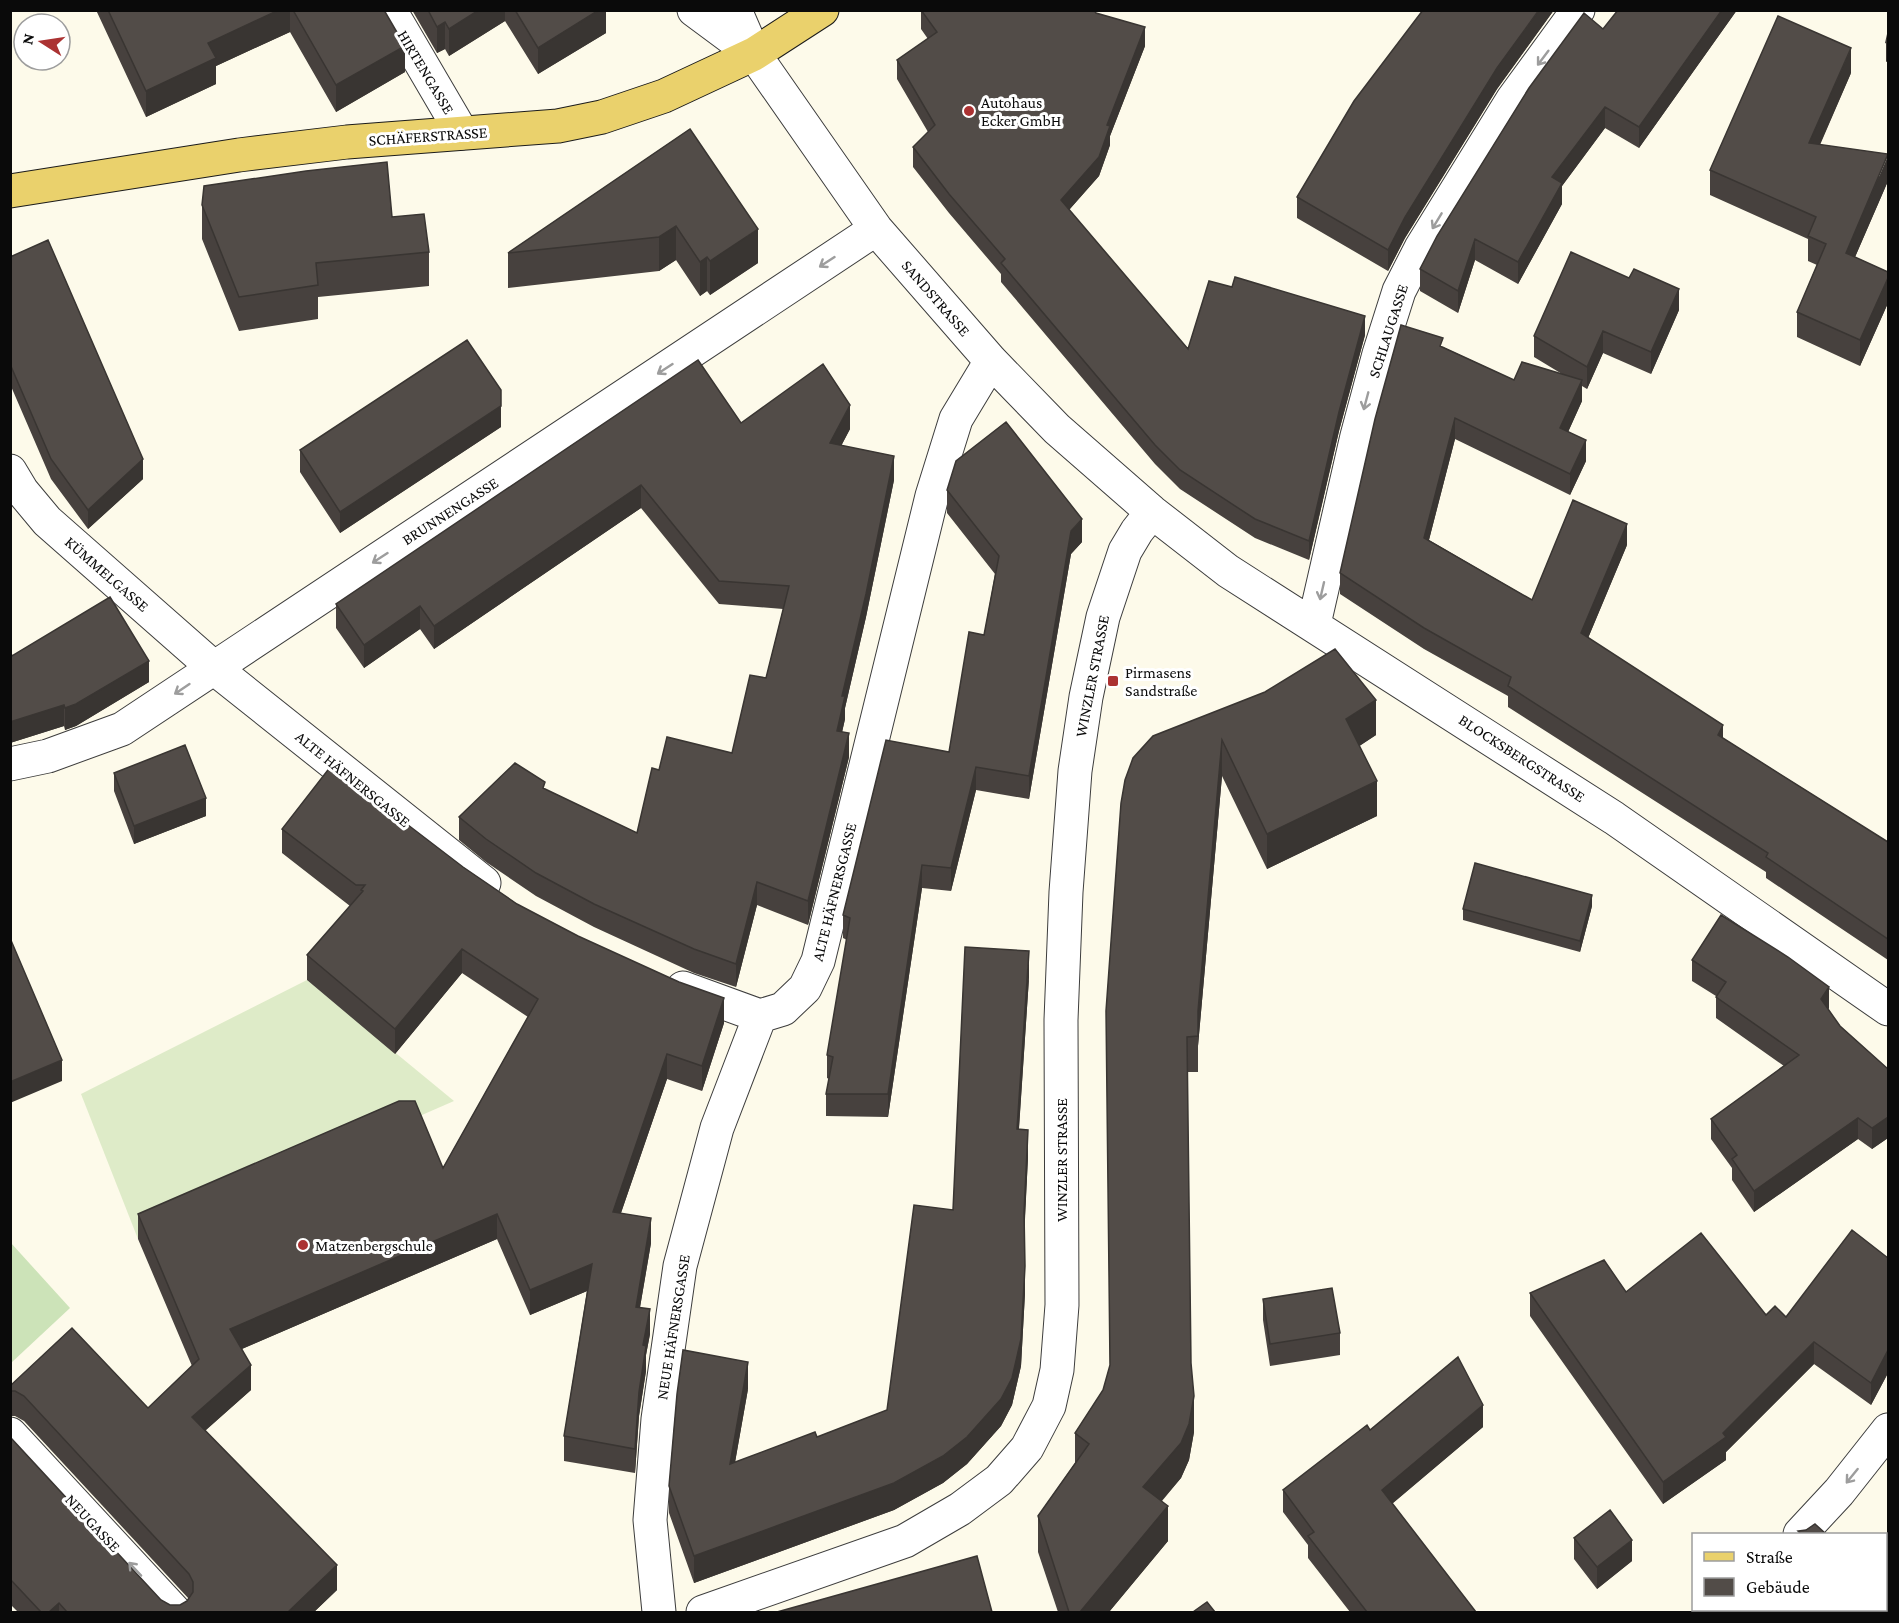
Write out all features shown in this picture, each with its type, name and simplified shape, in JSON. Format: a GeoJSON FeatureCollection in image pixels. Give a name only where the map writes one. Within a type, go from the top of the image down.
{"type":"FeatureCollection","features":[{"type":"Feature","properties":{"kind":"main road","name":"SCHÄFERSTRASSE"},"geometry":{"type":"LineString","coordinates":[[10,191],[239,155],[347,142],[558,126],[602,117],[664,96],[754,54],[822,10]]}},
{"type":"Feature","properties":{"kind":"street","name":"HIRTENGASSE"},"geometry":{"type":"LineString","coordinates":[[390,10],[462,133]]}},
{"type":"Feature","properties":{"kind":"street","name":"SANDSTRASSE"},"geometry":{"type":"LineString","coordinates":[[694,10],[754,54]]}},
{"type":"Feature","properties":{"kind":"street","name":"SANDSTRASSE"},"geometry":{"type":"LineString","coordinates":[[735,10],[754,54],[876,230],[991,361],[1057,429],[1152,512]]}},
{"type":"Feature","properties":{"kind":"street","name":"SCHLAUGASSE"},"geometry":{"type":"LineString","coordinates":[[1314,624],[1357,436],[1399,291],[1421,248],[1507,108],[1578,10]]}},
{"type":"Feature","properties":{"kind":"street","name":"BRUNNENGASSE"},"geometry":{"type":"LineString","coordinates":[[10,764],[48,756],[122,729],[876,230]]}},
{"type":"Feature","properties":{"kind":"street","name":"ALTE HÄFNERSGASSE"},"geometry":{"type":"LineString","coordinates":[[760,1016],[783,1009],[805,988],[818,961],[932,496],[956,419],[991,361]]}},
{"type":"Feature","properties":{"kind":"street","name":"KÜMMELGASSE"},"geometry":{"type":"LineString","coordinates":[[10,471],[22,491],[46,521],[214,668]]}},
{"type":"Feature","properties":{"kind":"street","name":"BLOCKSBERGSTRASSE"},"geometry":{"type":"LineString","coordinates":[[1152,512],[1228,571],[1614,818],[1888,1010]]}},
{"type":"Feature","properties":{"kind":"street","name":"WINZLER STRASSE"},"geometry":{"type":"LineString","coordinates":[[703,1612],[905,1541],[960,1509],[999,1480],[1027,1448],[1049,1406],[1057,1370],[1062,1305],[1061,1020],[1066,892],[1075,771],[1086,697],[1103,617],[1125,551],[1152,512]]}},
{"type":"Feature","properties":{"kind":"street","name":"ALTE HÄFNERSGASSE"},"geometry":{"type":"LineString","coordinates":[[214,668],[475,877],[509,900]]}},
{"type":"Feature","properties":{"kind":"street"},"geometry":{"type":"LineString","coordinates":[[657,976],[687,990],[760,1016]]}},
{"type":"Feature","properties":{"kind":"street","name":"NEUE HÄFNERSGASSE"},"geometry":{"type":"LineString","coordinates":[[659,1612],[650,1520],[658,1419],[680,1266],[717,1128],[760,1016]]}},
{"type":"Feature","properties":{"kind":"street"},"geometry":{"type":"LineString","coordinates":[[1801,1533],[1839,1492],[1888,1430]]}},
{"type":"Feature","properties":{"kind":"street","name":"NEUGASSE"},"geometry":{"type":"LineString","coordinates":[[10,1434],[175,1612]]}},
{"type":"Feature","properties":{"kind":"street"},"geometry":{"type":"LineString","coordinates":[[1720,1612],[1725,1611]]}},
{"type":"Feature","properties":{"kind":"green space"},"geometry":{"type":"Polygon","coordinates":[[[307,980],[454,1101],[138,1239],[81,1094],[307,980]]]}},
{"type":"Feature","properties":{"kind":"green space"},"geometry":{"type":"Polygon","coordinates":[[[11,1243],[70,1308],[11,1363],[11,1243]]]}},
{"type":"Feature","properties":{"kind":"building"},"geometry":{"type":"Polygon","coordinates":[[[108,10],[279,10],[208,43],[216,58],[146,91],[108,10]]]}},
{"type":"Feature","properties":{"kind":"building"},"geometry":{"type":"Polygon","coordinates":[[[293,10],[384,10],[405,46],[336,85],[293,10]]]}},
{"type":"Feature","properties":{"kind":"building"},"geometry":{"type":"Polygon","coordinates":[[[428,10],[479,10],[449,29],[445,22],[437,27],[428,10]]]}},
{"type":"Feature","properties":{"kind":"building"},"geometry":{"type":"Polygon","coordinates":[[[515,10],[599,10],[538,48],[515,10]]]}},
{"type":"Feature","properties":{"kind":"building"},"geometry":{"type":"Polygon","coordinates":[[[921,10],[1094,10],[1096,13],[1145,27],[1107,125],[1110,126],[1099,157],[1061,200],[1188,349],[1209,281],[1232,287],[1235,277],[1365,316],[1339,412],[1309,541],[1255,519],[1180,470],[1155,445],[1001,263],[1005,259],[949,194],[913,147],[935,125],[897,60],[937,32],[921,10]]]}},
{"type":"Feature","properties":{"kind":"building"},"geometry":{"type":"Polygon","coordinates":[[[1423,10],[1539,10],[1497,68],[1405,217],[1388,250],[1297,197],[1354,101],[1423,10]]]}},
{"type":"Feature","properties":{"kind":"building"},"geometry":{"type":"Polygon","coordinates":[[[1618,10],[1722,10],[1639,127],[1605,107],[1552,177],[1562,183],[1518,262],[1475,239],[1458,291],[1420,269],[1437,236],[1529,88],[1584,13],[1603,29],[1618,10]]]}},
{"type":"Feature","properties":{"kind":"building"},"geometry":{"type":"Polygon","coordinates":[[[1778,16],[1851,48],[1809,143],[1888,154],[1846,253],[1888,272],[1888,278],[1860,340],[1797,312],[1826,244],[1808,236],[1816,217],[1710,170],[1778,16]]]}},
{"type":"Feature","properties":{"kind":"building"},"geometry":{"type":"Polygon","coordinates":[[[690,129],[758,229],[710,261],[707,257],[700,262],[676,226],[659,237],[508,253],[690,129]]]}},
{"type":"Feature","properties":{"kind":"building"},"geometry":{"type":"Polygon","coordinates":[[[387,162],[392,217],[424,214],[429,252],[316,263],[318,285],[239,297],[202,205],[204,186],[387,162]]]}},
{"type":"Feature","properties":{"kind":"building"},"geometry":{"type":"Polygon","coordinates":[[[48,240],[143,459],[88,510],[51,459],[10,364],[10,257],[48,240]]]}},
{"type":"Feature","properties":{"kind":"building"},"geometry":{"type":"Polygon","coordinates":[[[1571,252],[1629,278],[1634,269],[1679,289],[1651,352],[1603,331],[1587,367],[1534,336],[1571,252]]]}},
{"type":"Feature","properties":{"kind":"building"},"geometry":{"type":"Polygon","coordinates":[[[1401,325],[1443,338],[1440,346],[1514,380],[1522,362],[1582,380],[1560,428],[1586,440],[1570,474],[1455,418],[1424,538],[1532,600],[1573,500],[1627,524],[1581,633],[1723,725],[1718,735],[1888,842],[1888,939],[1766,857],[1768,853],[1508,686],[1511,677],[1424,628],[1340,573],[1375,419],[1401,325]]]}},
{"type":"Feature","properties":{"kind":"building"},"geometry":{"type":"Polygon","coordinates":[[[467,340],[501,390],[501,406],[340,512],[300,450],[467,340]]]}},
{"type":"Feature","properties":{"kind":"building"},"geometry":{"type":"Polygon","coordinates":[[[698,360],[741,423],[823,364],[850,405],[830,443],[894,456],[866,594],[842,696],[845,696],[837,731],[849,733],[808,901],[757,882],[736,964],[694,949],[594,904],[536,873],[486,839],[459,817],[515,763],[545,782],[543,788],[637,833],[652,768],[659,770],[667,737],[732,753],[750,675],[766,678],[789,586],[719,581],[641,485],[434,626],[420,606],[364,645],[336,604],[698,360]]]}},
{"type":"Feature","properties":{"kind":"building"},"geometry":{"type":"Polygon","coordinates":[[[1006,422],[1082,519],[1071,531],[1029,776],[976,767],[951,868],[922,865],[888,1094],[826,1094],[833,1057],[827,1055],[850,918],[843,915],[886,740],[949,752],[969,632],[984,635],[999,556],[947,490],[956,461],[1006,422]]]}},
{"type":"Feature","properties":{"kind":"building"},"geometry":{"type":"Polygon","coordinates":[[[110,597],[149,661],[76,704],[65,708],[64,705],[10,722],[10,651],[12,656],[110,597]]]}},
{"type":"Feature","properties":{"kind":"building"},"geometry":{"type":"Polygon","coordinates":[[[1335,649],[1376,700],[1346,719],[1377,781],[1267,834],[1222,740],[1198,1011],[1198,1036],[1187,1037],[1191,1363],[1194,1396],[1189,1424],[1181,1443],[1143,1487],[1168,1506],[1080,1612],[1069,1612],[1038,1516],[1089,1444],[1075,1433],[1103,1390],[1110,1365],[1106,1011],[1121,803],[1125,780],[1133,758],[1153,736],[1265,692],[1335,649]]]}},
{"type":"Feature","properties":{"kind":"building"},"geometry":{"type":"Polygon","coordinates":[[[185,745],[206,798],[134,826],[114,773],[185,745]]]}},
{"type":"Feature","properties":{"kind":"building"},"geometry":{"type":"Polygon","coordinates":[[[331,766],[463,867],[517,904],[578,936],[679,982],[724,998],[702,1066],[667,1054],[613,1212],[651,1218],[636,1307],[650,1309],[643,1345],[646,1346],[639,1392],[635,1449],[564,1436],[592,1264],[530,1290],[497,1214],[230,1329],[251,1365],[192,1417],[337,1565],[288,1612],[67,1612],[59,1603],[49,1612],[41,1612],[10,1579],[10,1437],[161,1600],[170,1605],[180,1605],[187,1601],[193,1592],[193,1582],[189,1574],[24,1396],[10,1391],[10,1386],[72,1328],[148,1408],[199,1359],[138,1214],[399,1101],[415,1101],[443,1168],[538,999],[462,949],[395,1029],[307,955],[363,891],[361,890],[365,885],[356,885],[282,829],[331,766]]]}},
{"type":"Feature","properties":{"kind":"building"},"geometry":{"type":"Polygon","coordinates":[[[1475,863],[1592,895],[1580,941],[1463,909],[1475,863]]]}},
{"type":"Feature","properties":{"kind":"building"},"geometry":{"type":"Polygon","coordinates":[[[1721,915],[1788,957],[1829,987],[1821,999],[1840,1026],[1888,1069],[1888,1117],[1872,1128],[1858,1118],[1754,1191],[1732,1159],[1737,1155],[1711,1119],[1799,1055],[1716,997],[1726,982],[1692,960],[1721,915]]]}},
{"type":"Feature","properties":{"kind":"building"},"geometry":{"type":"Polygon","coordinates":[[[10,938],[62,1060],[10,1082],[10,938]]]}},
{"type":"Feature","properties":{"kind":"building"},"geometry":{"type":"Polygon","coordinates":[[[965,947],[1029,951],[1017,1129],[1028,1130],[1024,1213],[1025,1266],[1021,1339],[1012,1378],[1001,1399],[967,1437],[943,1456],[894,1483],[694,1556],[669,1486],[683,1350],[748,1362],[730,1464],[815,1432],[817,1437],[887,1410],[914,1205],[953,1210],[965,947]]]}},
{"type":"Feature","properties":{"kind":"building"},"geometry":{"type":"Polygon","coordinates":[[[1852,1230],[1888,1258],[1888,1350],[1871,1383],[1814,1342],[1723,1433],[1726,1437],[1663,1482],[1530,1293],[1604,1260],[1626,1292],[1701,1233],[1766,1315],[1775,1306],[1786,1317],[1852,1230]]]}},
{"type":"Feature","properties":{"kind":"building"},"geometry":{"type":"Polygon","coordinates":[[[1332,1288],[1340,1333],[1270,1344],[1263,1299],[1332,1288]]]}},
{"type":"Feature","properties":{"kind":"building"},"geometry":{"type":"Polygon","coordinates":[[[1458,1357],[1483,1405],[1382,1490],[1476,1612],[1367,1612],[1308,1536],[1314,1532],[1283,1490],[1367,1425],[1370,1430],[1458,1357]]]}},
{"type":"Feature","properties":{"kind":"building"},"geometry":{"type":"Polygon","coordinates":[[[1610,1510],[1632,1540],[1597,1567],[1574,1538],[1610,1510]]]}},
{"type":"Feature","properties":{"kind":"building"},"geometry":{"type":"Polygon","coordinates":[[[1815,1524],[1825,1533],[1800,1533],[1798,1531],[1806,1530],[1815,1524]]]}},
{"type":"Feature","properties":{"kind":"building"},"geometry":{"type":"Polygon","coordinates":[[[977,1556],[992,1612],[777,1612],[977,1556]]]}},
{"type":"Feature","properties":{"kind":"building"},"geometry":{"type":"Polygon","coordinates":[[[1887,1598],[1888,1599],[1888,1612],[1849,1612],[1887,1611],[1887,1598]]]}},
{"type":"Feature","properties":{"kind":"building"},"geometry":{"type":"Polygon","coordinates":[[[1207,1602],[1215,1612],[1193,1612],[1207,1602]]]}},
{"type":"Feature","properties":{"kind":"building"},"geometry":{"type":"Polygon","coordinates":[[[1772,1611],[1848,1611],[1846,1612],[1772,1611]]]}},
{"type":"Feature","properties":{"kind":"place","name":"Autohaus Ecker GmbH"},"geometry":{"type":"Point","coordinates":[969,111]}},
{"type":"Feature","properties":{"kind":"place","name":"Pirmasens Sandstraße"},"geometry":{"type":"Point","coordinates":[1113,681]}},
{"type":"Feature","properties":{"kind":"place","name":"Matzenbergschule"},"geometry":{"type":"Point","coordinates":[303,1245]}}]}
